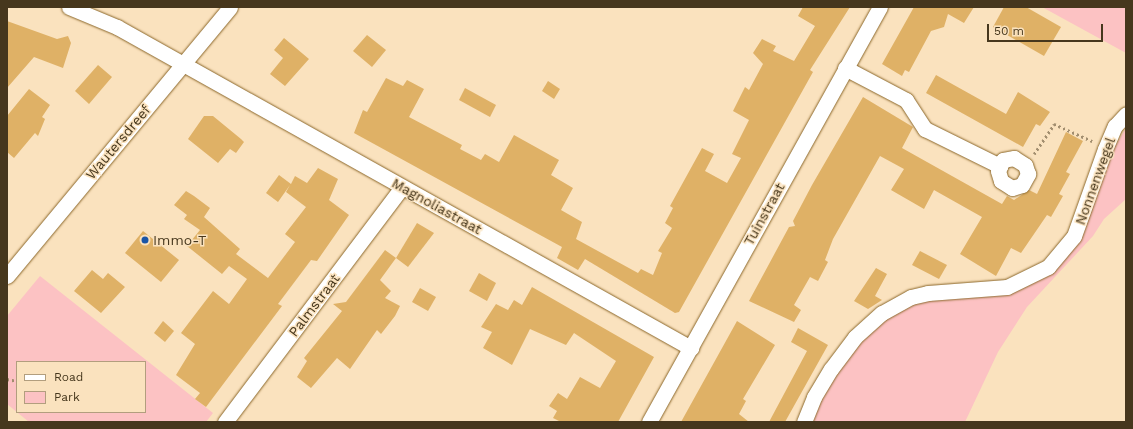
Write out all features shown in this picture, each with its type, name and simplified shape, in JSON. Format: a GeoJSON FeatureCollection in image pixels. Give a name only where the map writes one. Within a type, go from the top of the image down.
{"type":"FeatureCollection","features":[{"type":"Feature","properties":{"kind":"street","name":"Magnoliastraat"},"geometry":{"type":"LineString","coordinates":[[69,7],[117,28],[691,348]]}},
{"type":"Feature","properties":{"kind":"street","name":"Wautersdreef"},"geometry":{"type":"LineString","coordinates":[[7,276],[230,7]]}},
{"type":"Feature","properties":{"kind":"street","name":"Tuinstraat"},"geometry":{"type":"LineString","coordinates":[[649,422],[880,7]]}},
{"type":"Feature","properties":{"kind":"street"},"geometry":{"type":"LineString","coordinates":[[845,68],[906,100],[925,129],[1000,166]]}},
{"type":"Feature","properties":{"kind":"street","name":"Nonnenwegel"},"geometry":{"type":"LineString","coordinates":[[804,422],[814,397],[831,369],[855,337],[882,313],[911,297],[928,293],[1008,287],[1048,266],[1065,250],[1082,220],[1105,149],[1115,126],[1126,114]]}},
{"type":"Feature","properties":{"kind":"street"},"geometry":{"type":"LineString","coordinates":[[1014,158],[1025,165],[1028,174],[1022,185],[1012,188],[1001,181],[1000,166],[1003,160],[1014,158]]}},
{"type":"Feature","properties":{"kind":"street","name":"Palmstraat"},"geometry":{"type":"LineString","coordinates":[[224,422],[402,187]]}},
{"type":"Feature","properties":{"kind":"path"},"geometry":{"type":"LineString","coordinates":[[1025,165],[1054,124],[1105,149]]}},
{"type":"Feature","properties":{"kind":"green space"},"geometry":{"type":"Polygon","coordinates":[[[1042,7],[1126,7],[1126,53],[1042,7]]]}},
{"type":"Feature","properties":{"kind":"green space"},"geometry":{"type":"Polygon","coordinates":[[[1126,128],[1126,199],[1104,219],[1093,236],[1027,307],[998,352],[965,422],[812,422],[824,390],[863,337],[902,307],[935,297],[1017,290],[1044,278],[1061,264],[1083,234],[1108,158],[1126,128]]]}},
{"type":"Feature","properties":{"kind":"green space"},"geometry":{"type":"Polygon","coordinates":[[[40,276],[213,413],[206,422],[29,422],[18,413],[146,413],[146,361],[16,361],[16,411],[7,404],[7,316],[40,276]]]}},
{"type":"Feature","properties":{"kind":"building"},"geometry":{"type":"Polygon","coordinates":[[[803,7],[850,7],[810,70],[813,72],[679,312],[675,313],[585,259],[578,270],[557,258],[562,247],[354,133],[363,110],[367,112],[386,78],[403,86],[407,80],[424,89],[409,117],[462,145],[460,149],[481,160],[485,154],[499,162],[514,135],[559,160],[551,175],[573,188],[561,210],[582,222],[576,239],[638,273],[641,269],[653,275],[662,253],[658,251],[672,228],[665,223],[673,208],[670,206],[702,148],[714,154],[705,171],[727,183],[741,158],[732,154],[749,120],[733,111],[745,87],[749,90],[763,64],[753,53],[762,39],[776,46],[773,51],[794,61],[815,26],[798,16],[803,7]]]}},
{"type":"Feature","properties":{"kind":"building"},"geometry":{"type":"Polygon","coordinates":[[[914,7],[974,7],[964,23],[948,14],[944,27],[931,31],[909,72],[905,70],[902,76],[882,64],[914,7]]]}},
{"type":"Feature","properties":{"kind":"building"},"geometry":{"type":"Polygon","coordinates":[[[1004,7],[1026,7],[1061,27],[1044,56],[993,27],[1004,7]]]}},
{"type":"Feature","properties":{"kind":"building"},"geometry":{"type":"Polygon","coordinates":[[[7,21],[57,39],[68,36],[71,43],[63,68],[34,57],[7,88],[7,21]]]}},
{"type":"Feature","properties":{"kind":"building"},"geometry":{"type":"Polygon","coordinates":[[[367,35],[386,50],[372,67],[353,51],[367,35]]]}},
{"type":"Feature","properties":{"kind":"building"},"geometry":{"type":"Polygon","coordinates":[[[284,38],[309,59],[285,86],[270,74],[283,58],[274,50],[284,38]]]}},
{"type":"Feature","properties":{"kind":"building"},"geometry":{"type":"Polygon","coordinates":[[[98,65],[112,77],[89,104],[75,91],[98,65]]]}},
{"type":"Feature","properties":{"kind":"building"},"geometry":{"type":"Polygon","coordinates":[[[936,75],[1006,114],[1018,92],[1050,112],[1040,126],[1036,124],[1023,147],[926,93],[936,75]]]}},
{"type":"Feature","properties":{"kind":"building"},"geometry":{"type":"Polygon","coordinates":[[[548,81],[560,89],[554,99],[542,91],[548,81]]]}},
{"type":"Feature","properties":{"kind":"building"},"geometry":{"type":"Polygon","coordinates":[[[465,88],[496,105],[490,117],[459,100],[465,88]]]}},
{"type":"Feature","properties":{"kind":"building"},"geometry":{"type":"Polygon","coordinates":[[[29,89],[50,105],[42,117],[45,119],[38,136],[35,133],[14,158],[7,152],[7,116],[29,89]]]}},
{"type":"Feature","properties":{"kind":"building"},"geometry":{"type":"Polygon","coordinates":[[[863,97],[913,127],[902,148],[1002,204],[1007,196],[1014,200],[1029,190],[1037,194],[1066,132],[1083,141],[1066,172],[1070,174],[1059,194],[1063,196],[1051,217],[1047,215],[1021,253],[1011,248],[996,276],[960,254],[982,217],[934,190],[924,209],[891,190],[904,169],[880,156],[833,239],[825,260],[828,262],[818,281],[810,277],[794,305],[801,310],[794,322],[749,301],[789,227],[795,226],[793,221],[863,97]]]}},
{"type":"Feature","properties":{"kind":"building"},"geometry":{"type":"Polygon","coordinates":[[[204,116],[213,116],[244,142],[236,153],[230,149],[218,163],[188,139],[204,116]]]}},
{"type":"Feature","properties":{"kind":"building"},"geometry":{"type":"Polygon","coordinates":[[[318,168],[338,179],[329,200],[349,215],[317,261],[311,260],[278,304],[282,306],[206,407],[195,399],[200,393],[176,375],[195,344],[181,333],[213,291],[229,304],[247,279],[229,266],[222,274],[187,246],[200,230],[184,219],[187,215],[174,205],[186,191],[210,208],[204,217],[240,249],[236,254],[268,278],[295,242],[285,234],[306,207],[286,192],[290,185],[278,202],[266,193],[279,175],[291,184],[295,176],[307,183],[318,168]]]}},
{"type":"Feature","properties":{"kind":"building"},"geometry":{"type":"Polygon","coordinates":[[[417,223],[434,233],[408,267],[396,258],[417,223]]]}},
{"type":"Feature","properties":{"kind":"building"},"geometry":{"type":"Polygon","coordinates":[[[143,231],[179,260],[161,282],[125,253],[143,231]]]}},
{"type":"Feature","properties":{"kind":"building"},"geometry":{"type":"Polygon","coordinates":[[[385,250],[396,258],[380,280],[391,291],[385,298],[400,306],[395,316],[381,334],[377,330],[350,369],[337,358],[311,388],[297,377],[307,361],[304,358],[342,311],[333,304],[346,302],[385,250]]]}},
{"type":"Feature","properties":{"kind":"building"},"geometry":{"type":"Polygon","coordinates":[[[920,251],[947,265],[939,279],[912,265],[920,251]]]}},
{"type":"Feature","properties":{"kind":"building"},"geometry":{"type":"Polygon","coordinates":[[[876,268],[887,274],[875,296],[882,300],[868,309],[854,301],[876,268]]]}},
{"type":"Feature","properties":{"kind":"building"},"geometry":{"type":"Polygon","coordinates":[[[92,270],[103,279],[108,273],[125,287],[101,313],[74,291],[92,270]]]}},
{"type":"Feature","properties":{"kind":"building"},"geometry":{"type":"Polygon","coordinates":[[[479,273],[496,283],[487,301],[469,291],[479,273]]]}},
{"type":"Feature","properties":{"kind":"building"},"geometry":{"type":"Polygon","coordinates":[[[532,287],[654,357],[618,422],[561,422],[553,418],[557,411],[549,406],[558,393],[567,399],[580,377],[600,388],[616,361],[574,333],[566,345],[530,329],[512,365],[483,348],[492,332],[481,327],[496,304],[508,310],[514,300],[522,305],[532,287]]]}},
{"type":"Feature","properties":{"kind":"building"},"geometry":{"type":"Polygon","coordinates":[[[420,288],[436,297],[428,311],[412,302],[420,288]]]}},
{"type":"Feature","properties":{"kind":"building"},"geometry":{"type":"Polygon","coordinates":[[[163,321],[174,331],[165,342],[154,333],[163,321]]]}},
{"type":"Feature","properties":{"kind":"building"},"geometry":{"type":"Polygon","coordinates":[[[737,321],[775,345],[743,399],[746,401],[739,414],[749,422],[681,422],[737,321]]]}},
{"type":"Feature","properties":{"kind":"building"},"geometry":{"type":"Polygon","coordinates":[[[798,328],[828,345],[785,422],[769,422],[807,351],[791,342],[798,328]]]}},
{"type":"Feature","properties":{"kind":"place","name":"Immo-T"},"geometry":{"type":"Point","coordinates":[145,240]}}]}
